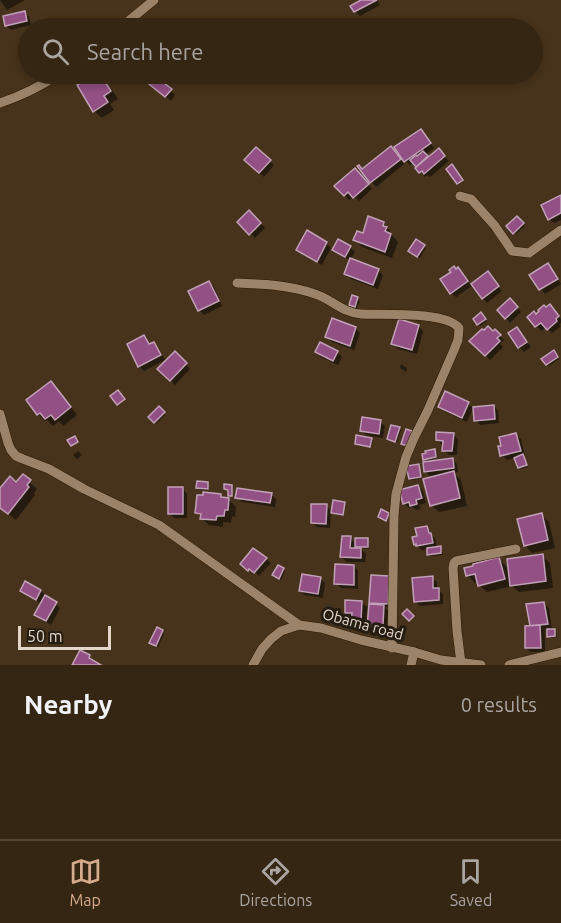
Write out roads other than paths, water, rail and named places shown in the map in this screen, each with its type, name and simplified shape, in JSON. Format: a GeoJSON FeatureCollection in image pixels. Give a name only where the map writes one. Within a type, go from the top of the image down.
{"type":"FeatureCollection","features":[{"type":"Feature","properties":{"kind":"street"},"geometry":{"type":"LineString","coordinates":[[132,18],[153,0]]}},
{"type":"Feature","properties":{"kind":"street"},"geometry":{"type":"LineString","coordinates":[[0,103],[44,84]]}},
{"type":"Feature","properties":{"kind":"street"},"geometry":{"type":"LineString","coordinates":[[460,195],[471,199],[495,226],[512,251],[529,253],[561,230]]}},
{"type":"Feature","properties":{"kind":"street"},"geometry":{"type":"LineString","coordinates":[[237,283],[272,285],[317,294],[350,312],[359,314],[432,317],[448,320],[458,325],[458,340],[406,457],[396,494],[392,648]]}},
{"type":"Feature","properties":{"kind":"street"},"geometry":{"type":"LineString","coordinates":[[0,414],[8,443],[16,456],[49,469],[84,489],[159,525],[298,625]]}},
{"type":"Feature","properties":{"kind":"street"},"geometry":{"type":"LineString","coordinates":[[462,663],[457,631],[454,563],[516,549]]}},
{"type":"Feature","properties":{"kind":"street","name":"Obama road"},"geometry":{"type":"LineString","coordinates":[[253,665],[271,639],[281,631],[298,625],[321,628],[441,660],[481,665]]}},
{"type":"Feature","properties":{"kind":"street"},"geometry":{"type":"LineString","coordinates":[[411,665],[414,652]]}},
{"type":"Feature","properties":{"kind":"street"},"geometry":{"type":"LineString","coordinates":[[509,665],[561,652]]}}]}
